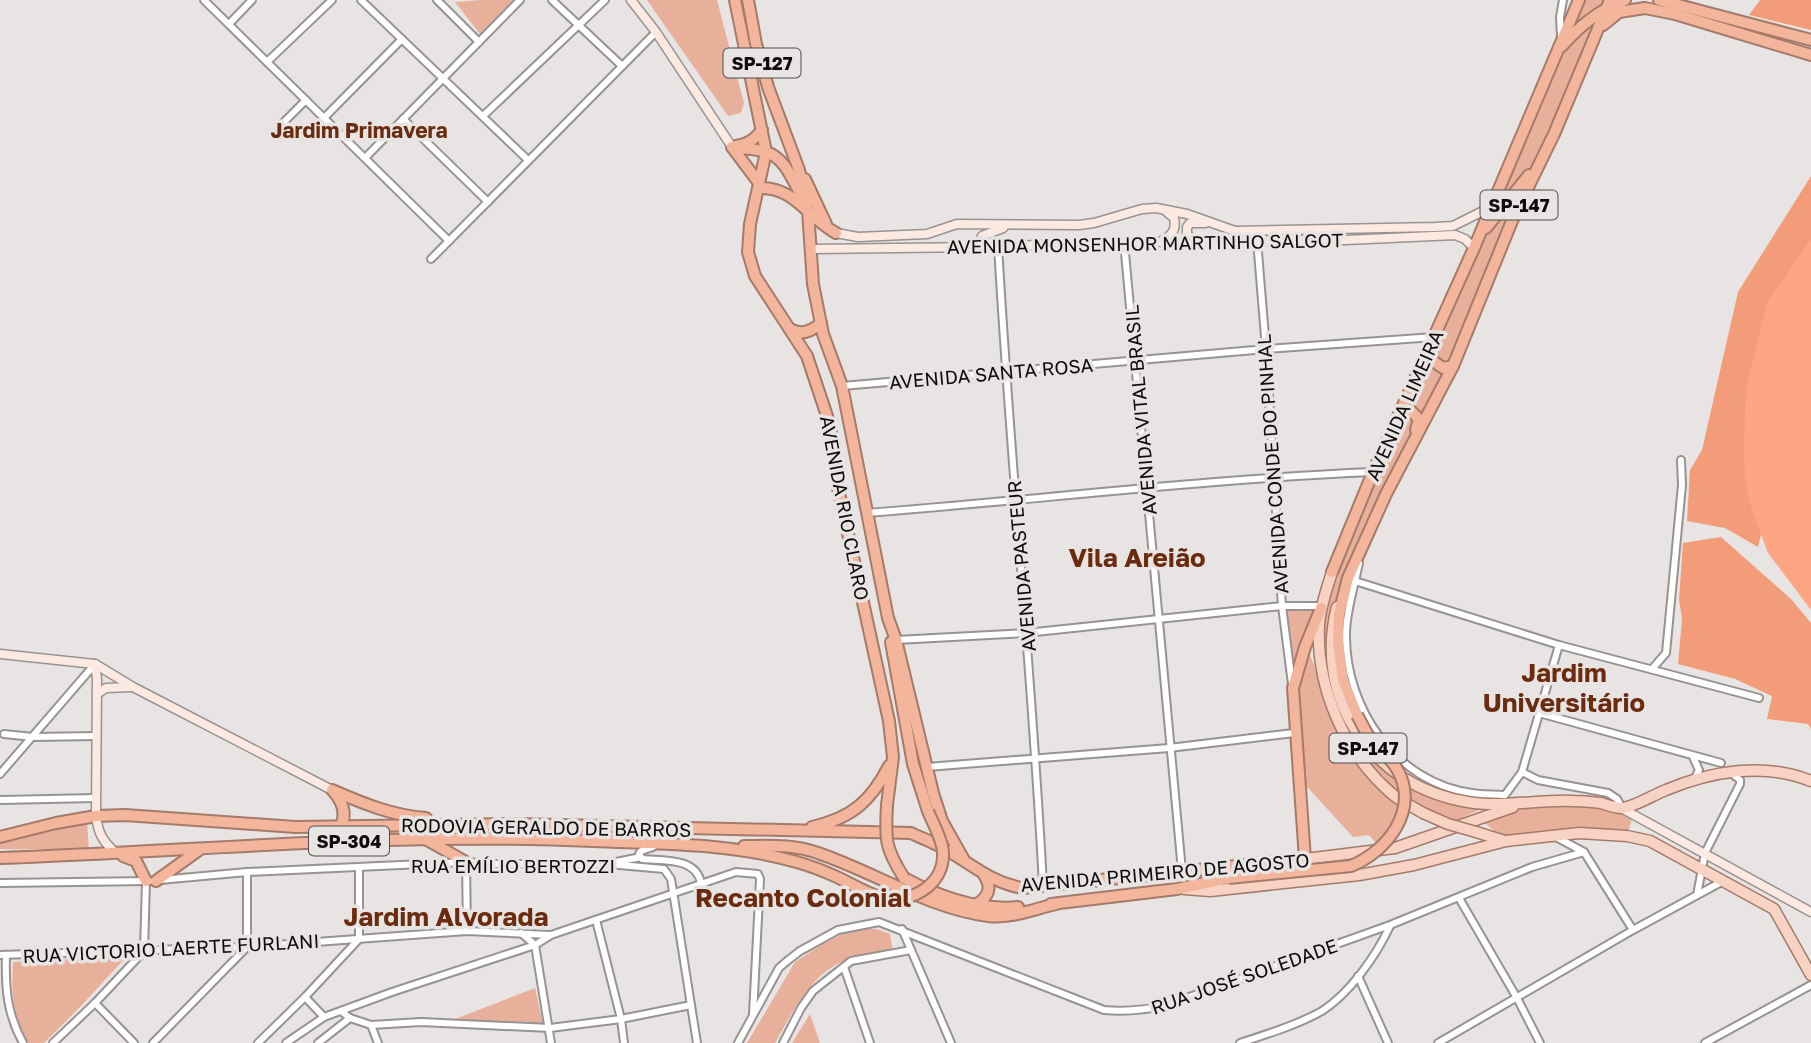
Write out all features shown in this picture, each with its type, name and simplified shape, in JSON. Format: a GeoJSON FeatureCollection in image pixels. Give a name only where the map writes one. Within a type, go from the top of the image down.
{"type":"FeatureCollection","features":[{"type":"Feature","properties":{"kind":"highway","name":"SP-127"},"geometry":{"type":"LineString","coordinates":[[735,0],[765,152]]}},
{"type":"Feature","properties":{"kind":"highway","name":"SP-127"},"geometry":{"type":"LineString","coordinates":[[748,0],[768,87],[800,170]]}},
{"type":"Feature","properties":{"kind":"highway","name":"AVENIDA LIMEIRA"},"geometry":{"type":"LineString","coordinates":[[1332,572],[1373,471],[1474,248],[1579,0]]}},
{"type":"Feature","properties":{"kind":"highway"},"geometry":{"type":"LineString","coordinates":[[1556,53],[1583,24],[1608,3],[1625,0]]}},
{"type":"Feature","properties":{"kind":"highway"},"geometry":{"type":"LineString","coordinates":[[1663,0],[1811,40]]}},
{"type":"Feature","properties":{"kind":"highway","name":"AVENIDA LIMEIRA"},"geometry":{"type":"LineString","coordinates":[[1177,888],[1228,878],[1351,866],[1366,860],[1381,849],[1399,823],[1404,805],[1403,787],[1397,769],[1368,735],[1343,680],[1338,640],[1339,614],[1361,546],[1452,366],[1514,216],[1543,156],[1608,3]]}},
{"type":"Feature","properties":{"kind":"highway"},"geometry":{"type":"LineString","coordinates":[[1590,45],[1609,18],[1627,10],[1645,8],[1811,55]]}},
{"type":"Feature","properties":{"kind":"highway"},"geometry":{"type":"LineString","coordinates":[[732,147],[747,144],[762,130]]}},
{"type":"Feature","properties":{"kind":"highway"},"geometry":{"type":"LineString","coordinates":[[732,147],[765,152],[777,158],[786,167],[808,210]]}},
{"type":"Feature","properties":{"kind":"highway"},"geometry":{"type":"LineString","coordinates":[[732,147],[759,185],[786,193],[820,223],[836,233]]}},
{"type":"Feature","properties":{"kind":"highway","name":"AVENIDA RIO CLARO"},"geometry":{"type":"LineString","coordinates":[[765,152],[750,224],[748,252],[755,275],[767,297],[807,356],[830,425],[838,488],[881,685],[893,757],[885,839],[892,859],[904,878]]}},
{"type":"Feature","properties":{"kind":"highway"},"geometry":{"type":"LineString","coordinates":[[1481,231],[1489,226],[1543,156]]}},
{"type":"Feature","properties":{"kind":"highway"},"geometry":{"type":"LineString","coordinates":[[800,170],[826,224],[836,233]]}},
{"type":"Feature","properties":{"kind":"highway","name":"AVENIDA RIO CLARO"},"geometry":{"type":"LineString","coordinates":[[800,170],[808,210],[813,284],[821,323],[842,386],[888,618],[942,821],[965,863]]}},
{"type":"Feature","properties":{"kind":"highway"},"geometry":{"type":"LineString","coordinates":[[1448,307],[1431,355],[1433,361],[1441,367],[1452,366]]}},
{"type":"Feature","properties":{"kind":"highway"},"geometry":{"type":"LineString","coordinates":[[790,329],[802,333],[821,323]]}},
{"type":"Feature","properties":{"kind":"highway"},"geometry":{"type":"LineString","coordinates":[[1397,419],[1407,410],[1416,414],[1419,419],[1407,456]]}},
{"type":"Feature","properties":{"kind":"highway","name":"AVENIDA CONDE DO PINHAL"},"geometry":{"type":"LineString","coordinates":[[1305,859],[1294,733],[1293,688],[1321,607]]}},
{"type":"Feature","properties":{"kind":"highway"},"geometry":{"type":"LineString","coordinates":[[699,846],[793,860],[886,899],[906,899],[922,892],[933,883],[943,859],[940,842],[912,764],[888,618]]}},
{"type":"Feature","properties":{"kind":"highway"},"geometry":{"type":"LineString","coordinates":[[792,831],[824,824],[849,814],[869,799],[880,784],[893,757]]}},
{"type":"Feature","properties":{"kind":"highway"},"geometry":{"type":"LineString","coordinates":[[332,790],[368,805],[409,817],[514,824]]}},
{"type":"Feature","properties":{"kind":"highway"},"geometry":{"type":"LineString","coordinates":[[228,845],[328,836],[336,832],[342,825],[344,811],[342,802],[332,790]]}},
{"type":"Feature","properties":{"kind":"highway","name":"RODOVIA GERALDO DE BARROS"},"geometry":{"type":"LineString","coordinates":[[0,838],[56,823],[96,816],[174,817],[244,825],[295,827],[514,824],[718,830]]}},
{"type":"Feature","properties":{"kind":"highway","name":"AVENIDA PRIMEIRO DE AGOSTO"},"geometry":{"type":"LineString","coordinates":[[718,830],[911,833],[938,845],[1002,884],[1022,888],[1305,859]]}},
{"type":"Feature","properties":{"kind":"highway","name":"RODOVIA GERALDO DE BARROS"},"geometry":{"type":"LineString","coordinates":[[0,858],[118,854],[228,845],[424,838],[512,837],[699,846]]}},
{"type":"Feature","properties":{"kind":"highway"},"geometry":{"type":"LineString","coordinates":[[424,838],[466,862]]}},
{"type":"Feature","properties":{"kind":"highway","name":"AVENIDA PRIMEIRO DE AGOSTO"},"geometry":{"type":"LineString","coordinates":[[699,846],[789,847],[816,852],[940,903],[989,916],[1007,916],[1056,904]]}},
{"type":"Feature","properties":{"kind":"highway"},"geometry":{"type":"LineString","coordinates":[[118,854],[136,861],[151,881],[201,849]]}},
{"type":"Feature","properties":{"kind":"highway"},"geometry":{"type":"LineString","coordinates":[[975,905],[984,900],[989,892],[989,883],[984,874]]}},
{"type":"Feature","properties":{"kind":"highway","name":"AVENIDA PRIMEIRO DE AGOSTO"},"geometry":{"type":"LineString","coordinates":[[904,878],[939,895],[975,905],[1006,908],[1177,888]]}},
{"type":"Feature","properties":{"kind":"main road"},"geometry":{"type":"LineString","coordinates":[[631,0],[656,32],[732,147]]}},
{"type":"Feature","properties":{"kind":"main road","name":"AVENIDA MONSENHOR MARTINHO SALGOT"},"geometry":{"type":"LineString","coordinates":[[836,233],[844,236],[927,234],[957,224],[1010,226],[1094,223],[1142,209],[1156,208],[1187,214],[1235,231],[1453,226],[1491,207]]}},
{"type":"Feature","properties":{"kind":"main road"},"geometry":{"type":"LineString","coordinates":[[1159,243],[1175,229],[1174,218],[1165,211]]}},
{"type":"Feature","properties":{"kind":"main road"},"geometry":{"type":"LineString","coordinates":[[1196,241],[1187,235],[1190,223],[1215,225]]}},
{"type":"Feature","properties":{"kind":"main road"},"geometry":{"type":"LineString","coordinates":[[982,247],[982,236],[1010,226]]}},
{"type":"Feature","properties":{"kind":"main road"},"geometry":{"type":"LineString","coordinates":[[1346,228],[1346,240]]}},
{"type":"Feature","properties":{"kind":"main road","name":"AVENIDA MONSENHOR MARTINHO SALGOT"},"geometry":{"type":"LineString","coordinates":[[811,249],[1346,240],[1455,235],[1481,231]]}},
{"type":"Feature","properties":{"kind":"main road"},"geometry":{"type":"LineString","coordinates":[[1455,235],[1465,239],[1474,248]]}},
{"type":"Feature","properties":{"kind":"main road","name":"AVENIDA LIMEIRA"},"geometry":{"type":"LineString","coordinates":[[1332,572],[1321,607],[1319,646],[1330,703],[1347,739],[1390,792],[1423,813],[1448,824],[1506,841]]}},
{"type":"Feature","properties":{"kind":"main road","name":"AVENIDA LIMEIRA"},"geometry":{"type":"LineString","coordinates":[[1352,580],[1337,606],[1331,646],[1336,689],[1357,735],[1386,765],[1418,785],[1439,794],[1465,802],[1491,805],[1533,801]]}},
{"type":"Feature","properties":{"kind":"main road"},"geometry":{"type":"LineString","coordinates":[[0,654],[94,664],[332,790]]}},
{"type":"Feature","properties":{"kind":"main road"},"geometry":{"type":"LineString","coordinates":[[94,664],[97,694],[96,816],[98,830],[104,842],[118,854]]}},
{"type":"Feature","properties":{"kind":"main road"},"geometry":{"type":"LineString","coordinates":[[97,694],[106,688],[133,687]]}},
{"type":"Feature","properties":{"kind":"main road"},"geometry":{"type":"LineString","coordinates":[[1623,809],[1694,780],[1729,771],[1773,772],[1811,781]]}},
{"type":"Feature","properties":{"kind":"main road","name":"SP-147"},"geometry":{"type":"LineString","coordinates":[[1533,801],[1574,801],[1623,809],[1811,912]]}},
{"type":"Feature","properties":{"kind":"main road","name":"AVENIDA PRIMEIRO DE AGOSTO"},"geometry":{"type":"LineString","coordinates":[[1305,859],[1395,848],[1533,801]]}},
{"type":"Feature","properties":{"kind":"main road","name":"SP-147"},"geometry":{"type":"LineString","coordinates":[[1506,841],[1579,833],[1627,835],[1650,841],[1774,909]]}},
{"type":"Feature","properties":{"kind":"main road","name":"AVENIDA PRIMEIRO DE AGOSTO"},"geometry":{"type":"LineString","coordinates":[[1177,888],[1210,891],[1359,875],[1413,865],[1506,841]]}},
{"type":"Feature","properties":{"kind":"main road"},"geometry":{"type":"LineString","coordinates":[[1787,900],[1781,901],[1774,909],[1811,975]]}},
{"type":"Feature","properties":{"kind":"street"},"geometry":{"type":"LineString","coordinates":[[204,0],[449,241]]}},
{"type":"Feature","properties":{"kind":"street"},"geometry":{"type":"LineString","coordinates":[[229,24],[252,0]]}},
{"type":"Feature","properties":{"kind":"street"},"geometry":{"type":"LineString","coordinates":[[267,62],[332,0]]}},
{"type":"Feature","properties":{"kind":"street"},"geometry":{"type":"LineString","coordinates":[[361,0],[528,160]]}},
{"type":"Feature","properties":{"kind":"street"},"geometry":{"type":"LineString","coordinates":[[438,1],[450,0]]}},
{"type":"Feature","properties":{"kind":"street"},"geometry":{"type":"LineString","coordinates":[[365,158],[520,0]]}},
{"type":"Feature","properties":{"kind":"street"},"geometry":{"type":"LineString","coordinates":[[552,0],[622,66]]}},
{"type":"Feature","properties":{"kind":"street"},"geometry":{"type":"LineString","coordinates":[[483,116],[605,0]]}},
{"type":"Feature","properties":{"kind":"street"},"geometry":{"type":"LineString","coordinates":[[1562,39],[1560,16],[1563,0]]}},
{"type":"Feature","properties":{"kind":"street"},"geometry":{"type":"LineString","coordinates":[[438,1],[479,42]]}},
{"type":"Feature","properties":{"kind":"street"},"geometry":{"type":"LineString","coordinates":[[431,259],[656,32]]}},
{"type":"Feature","properties":{"kind":"street"},"geometry":{"type":"LineString","coordinates":[[324,118],[402,39]]}},
{"type":"Feature","properties":{"kind":"street"},"geometry":{"type":"LineString","coordinates":[[283,123],[306,100]]}},
{"type":"Feature","properties":{"kind":"street"},"geometry":{"type":"LineString","coordinates":[[403,119],[488,202]]}},
{"type":"Feature","properties":{"kind":"street","name":"AVENIDA CONDE DO PINHAL"},"geometry":{"type":"LineString","coordinates":[[1257,240],[1282,606],[1293,688]]}},
{"type":"Feature","properties":{"kind":"street","name":"AVENIDA VITAL BRASIL"},"geometry":{"type":"LineString","coordinates":[[1124,242],[1182,871]]}},
{"type":"Feature","properties":{"kind":"street","name":"AVENIDA PASTEUR"},"geometry":{"type":"LineString","coordinates":[[998,245],[1005,372],[1037,760],[1043,886]]}},
{"type":"Feature","properties":{"kind":"street","name":"AVENIDA SANTA ROSA"},"geometry":{"type":"LineString","coordinates":[[842,386],[1434,337]]}},
{"type":"Feature","properties":{"kind":"street"},"geometry":{"type":"LineString","coordinates":[[1652,670],[1666,653],[1682,485],[1681,460]]}},
{"type":"Feature","properties":{"kind":"street"},"geometry":{"type":"LineString","coordinates":[[867,513],[1015,501],[1147,486],[1373,471]]}},
{"type":"Feature","properties":{"kind":"street"},"geometry":{"type":"LineString","coordinates":[[1559,645],[1522,772],[1505,795],[1471,793],[1424,776],[1402,761],[1371,727],[1350,675],[1346,636],[1352,580],[1559,645],[1759,698]]}},
{"type":"Feature","properties":{"kind":"street"},"geometry":{"type":"LineString","coordinates":[[896,640],[1027,633],[1282,606],[1321,607]]}},
{"type":"Feature","properties":{"kind":"street"},"geometry":{"type":"LineString","coordinates":[[0,774],[94,664]]}},
{"type":"Feature","properties":{"kind":"street"},"geometry":{"type":"LineString","coordinates":[[1539,713],[1721,763]]}},
{"type":"Feature","properties":{"kind":"street"},"geometry":{"type":"LineString","coordinates":[[927,767],[1169,748],[1294,733]]}},
{"type":"Feature","properties":{"kind":"street"},"geometry":{"type":"LineString","coordinates":[[4,734],[33,737],[97,736]]}},
{"type":"Feature","properties":{"kind":"street"},"geometry":{"type":"LineString","coordinates":[[1692,755],[1699,769],[1694,780]]}},
{"type":"Feature","properties":{"kind":"street"},"geometry":{"type":"LineString","coordinates":[[1698,895],[1705,853],[1740,784],[1740,780],[1729,771]]}},
{"type":"Feature","properties":{"kind":"street"},"geometry":{"type":"LineString","coordinates":[[1522,772],[1538,779],[1608,793],[1617,799],[1623,809]]}},
{"type":"Feature","properties":{"kind":"street"},"geometry":{"type":"LineString","coordinates":[[0,800],[96,798]]}},
{"type":"Feature","properties":{"kind":"street"},"geometry":{"type":"LineString","coordinates":[[1556,836],[1584,852],[1633,930]]}},
{"type":"Feature","properties":{"kind":"street","name":"RUA EMÍLIO BERTOZZI"},"geometry":{"type":"LineString","coordinates":[[673,844],[644,848],[639,854],[642,859],[678,862]]}},
{"type":"Feature","properties":{"kind":"street","name":"RUA JOSÉ SOLEDADE"},"geometry":{"type":"LineString","coordinates":[[738,1043],[779,968],[816,941],[838,930],[864,924],[879,922],[902,929],[1104,1010],[1123,1012],[1167,1005],[1390,925],[1532,867],[1584,852]]}},
{"type":"Feature","properties":{"kind":"street"},"geometry":{"type":"LineString","coordinates":[[608,864],[640,856]]}},
{"type":"Feature","properties":{"kind":"street"},"geometry":{"type":"LineString","coordinates":[[466,862],[467,931]]}},
{"type":"Feature","properties":{"kind":"street","name":"RUA EMÍLIO BERTOZZI"},"geometry":{"type":"LineString","coordinates":[[0,883],[151,881],[247,872],[466,862],[608,864],[664,869],[669,874]]}},
{"type":"Feature","properties":{"kind":"street"},"geometry":{"type":"LineString","coordinates":[[697,1043],[669,874],[673,865],[678,862],[692,867],[699,874],[701,883]]}},
{"type":"Feature","properties":{"kind":"street"},"geometry":{"type":"LineString","coordinates":[[258,1043],[359,939],[359,868]]}},
{"type":"Feature","properties":{"kind":"street"},"geometry":{"type":"LineString","coordinates":[[153,1043],[247,947],[247,872]]}},
{"type":"Feature","properties":{"kind":"street"},"geometry":{"type":"LineString","coordinates":[[286,1043],[324,1017],[535,945],[551,935],[736,872],[758,874],[760,879],[753,1016]]}},
{"type":"Feature","properties":{"kind":"street"},"geometry":{"type":"LineString","coordinates":[[52,1043],[95,1003],[144,951],[151,881]]}},
{"type":"Feature","properties":{"kind":"street"},"geometry":{"type":"LineString","coordinates":[[1438,1043],[1723,881]]}},
{"type":"Feature","properties":{"kind":"street"},"geometry":{"type":"LineString","coordinates":[[1459,898],[1541,1043]]}},
{"type":"Feature","properties":{"kind":"street"},"geometry":{"type":"LineString","coordinates":[[596,920],[621,1019],[624,1043]]}},
{"type":"Feature","properties":{"kind":"street"},"geometry":{"type":"LineString","coordinates":[[1240,1043],[1251,1042],[1322,1010],[1359,976],[1381,946],[1390,925]]}},
{"type":"Feature","properties":{"kind":"street"},"geometry":{"type":"LineString","coordinates":[[902,929],[951,1043]]}},
{"type":"Feature","properties":{"kind":"street","name":"RUA VICTORIO LAERTE FURLANI"},"geometry":{"type":"LineString","coordinates":[[3,955],[247,947],[467,931],[551,935]]}},
{"type":"Feature","properties":{"kind":"street"},"geometry":{"type":"LineString","coordinates":[[521,933],[535,945],[551,1043]]}},
{"type":"Feature","properties":{"kind":"street"},"geometry":{"type":"LineString","coordinates":[[783,1043],[813,991],[850,961],[911,950]]}},
{"type":"Feature","properties":{"kind":"street"},"geometry":{"type":"LineString","coordinates":[[3,955],[9,1015],[23,1043]]}},
{"type":"Feature","properties":{"kind":"street"},"geometry":{"type":"LineString","coordinates":[[844,967],[870,1043]]}},
{"type":"Feature","properties":{"kind":"street"},"geometry":{"type":"LineString","coordinates":[[1359,976],[1388,1043]]}},
{"type":"Feature","properties":{"kind":"street"},"geometry":{"type":"LineString","coordinates":[[1705,1043],[1811,985]]}},
{"type":"Feature","properties":{"kind":"street"},"geometry":{"type":"LineString","coordinates":[[305,997],[324,1017]]}},
{"type":"Feature","properties":{"kind":"street"},"geometry":{"type":"LineString","coordinates":[[95,1003],[134,1043]]}},
{"type":"Feature","properties":{"kind":"street"},"geometry":{"type":"LineString","coordinates":[[341,1011],[350,1018],[371,1025],[421,1021],[550,1028],[621,1019],[691,1005]]}},
{"type":"Feature","properties":{"kind":"street"},"geometry":{"type":"LineString","coordinates":[[318,1043],[350,1018]]}},
{"type":"Feature","properties":{"kind":"street"},"geometry":{"type":"LineString","coordinates":[[371,1025],[378,1043]]}},
{"type":"Feature","properties":{"kind":"shaded area"},"geometry":{"type":"Polygon","coordinates":[[[513,0],[480,34],[455,2],[513,0]]]}},
{"type":"Feature","properties":{"kind":"shaded area"},"geometry":{"type":"Polygon","coordinates":[[[647,0],[717,0],[744,103],[741,113],[728,116],[647,0]]]}},
{"type":"Feature","properties":{"kind":"shaded area"},"geometry":{"type":"Polygon","coordinates":[[[1579,0],[1610,0],[1503,246],[1337,606],[1357,735],[1418,785],[1479,804],[1477,811],[1448,824],[1397,798],[1363,762],[1330,703],[1319,646],[1332,572],[1579,0]]]}},
{"type":"Feature","properties":{"kind":"shaded area"},"geometry":{"type":"Polygon","coordinates":[[[1760,0],[1811,0],[1811,30],[1749,15],[1760,0]]]}},
{"type":"Feature","properties":{"kind":"shaded area"},"geometry":{"type":"Polygon","coordinates":[[[1811,176],[1811,333],[1758,547],[1725,528],[1687,521],[1690,470],[1702,450],[1738,292],[1811,176]]]}},
{"type":"Feature","properties":{"kind":"shaded area"},"geometry":{"type":"Polygon","coordinates":[[[1811,239],[1811,610],[1768,553],[1745,482],[1744,443],[1746,387],[1767,303],[1811,239]]]}},
{"type":"Feature","properties":{"kind":"shaded area"},"geometry":{"type":"Polygon","coordinates":[[[1721,537],[1791,599],[1811,623],[1811,729],[1808,724],[1767,719],[1772,696],[1735,679],[1678,664],[1682,619],[1679,599],[1683,543],[1721,537]]]}},
{"type":"Feature","properties":{"kind":"shaded area"},"geometry":{"type":"Polygon","coordinates":[[[1282,606],[1315,609],[1305,647],[1330,714],[1365,773],[1403,807],[1380,848],[1369,835],[1353,837],[1298,777],[1282,606]]]}},
{"type":"Feature","properties":{"kind":"shaded area"},"geometry":{"type":"Polygon","coordinates":[[[1533,801],[1580,801],[1633,815],[1627,836],[1506,841],[1479,818],[1533,801]]]}},
{"type":"Feature","properties":{"kind":"shaded area"},"geometry":{"type":"Polygon","coordinates":[[[87,822],[89,850],[0,849],[0,843],[87,822]]]}},
{"type":"Feature","properties":{"kind":"shaded area"},"geometry":{"type":"Polygon","coordinates":[[[877,929],[890,934],[893,952],[837,964],[814,982],[775,1043],[747,1043],[795,962],[850,930],[877,929]]]}},
{"type":"Feature","properties":{"kind":"shaded area"},"geometry":{"type":"Polygon","coordinates":[[[127,956],[44,1043],[28,1043],[14,1004],[13,962],[127,956]]]}},
{"type":"Feature","properties":{"kind":"shaded area"},"geometry":{"type":"Polygon","coordinates":[[[535,988],[543,1024],[455,1019],[535,988]]]}},
{"type":"Feature","properties":{"kind":"shaded area"},"geometry":{"type":"Polygon","coordinates":[[[810,1014],[820,1043],[792,1043],[810,1014]]]}},
{"type":"Feature","properties":{"kind":"district","name":"Jardim Primavera"},"geometry":{"type":"Point","coordinates":[359,130]}},
{"type":"Feature","properties":{"kind":"district","name":"Vila Areião"},"geometry":{"type":"Point","coordinates":[1137,557]}},
{"type":"Feature","properties":{"kind":"district","name":"Jardim Universitário"},"geometry":{"type":"Point","coordinates":[1564,687]}},
{"type":"Feature","properties":{"kind":"district","name":"Recanto Colonial"},"geometry":{"type":"Point","coordinates":[803,897]}},
{"type":"Feature","properties":{"kind":"district","name":"Jardim Alvorada"},"geometry":{"type":"Point","coordinates":[446,916]}}]}
